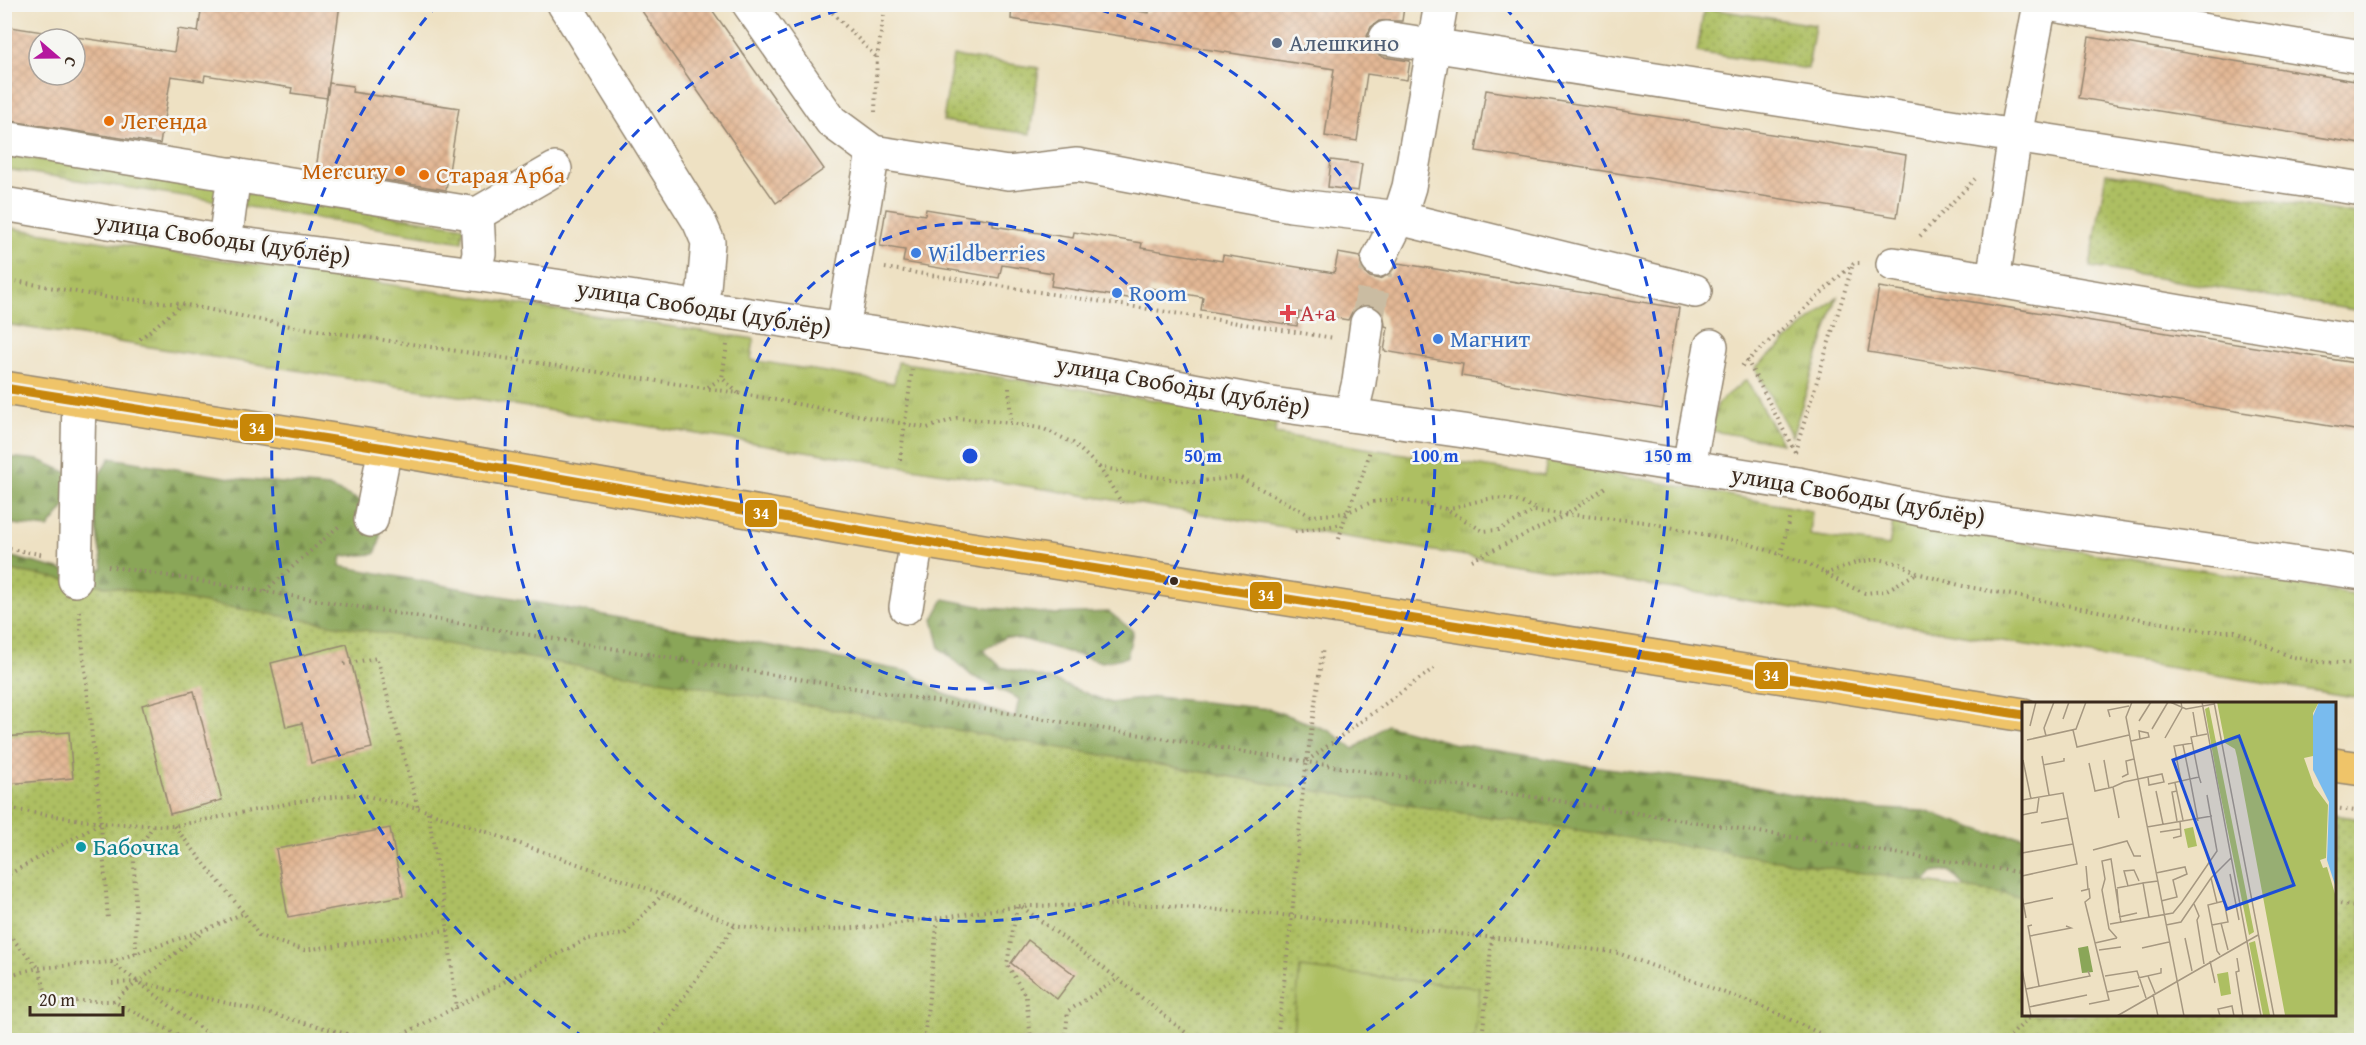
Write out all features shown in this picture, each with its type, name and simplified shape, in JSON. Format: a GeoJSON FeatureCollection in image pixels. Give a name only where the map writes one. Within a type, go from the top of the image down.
{"type":"FeatureCollection","features":[{"type":"Feature","properties":{"kind":"main road"},"geometry":{"type":"LineString","coordinates":[[4,388],[385,448],[917,540],[2022,715]]}},
{"type":"Feature","properties":{"kind":"main road"},"geometry":{"type":"LineString","coordinates":[[2336,765],[2361,769]]}},
{"type":"Feature","properties":{"kind":"street"},"geometry":{"type":"LineString","coordinates":[[564,4],[699,221],[708,242],[704,288],[698,307]]}},
{"type":"Feature","properties":{"kind":"street"},"geometry":{"type":"LineString","coordinates":[[749,4],[831,121],[873,152],[1008,173],[1077,165],[1291,205],[1399,218],[1695,291]]}},
{"type":"Feature","properties":{"kind":"street"},"geometry":{"type":"LineString","coordinates":[[1378,260],[1399,218],[1413,165],[1441,4]]}},
{"type":"Feature","properties":{"kind":"street"},"geometry":{"type":"LineString","coordinates":[[1993,280],[2015,136],[2040,4]]}},
{"type":"Feature","properties":{"kind":"street"},"geometry":{"type":"LineString","coordinates":[[2047,4],[2361,57]]}},
{"type":"Feature","properties":{"kind":"street"},"geometry":{"type":"LineString","coordinates":[[1386,38],[2361,189]]}},
{"type":"Feature","properties":{"kind":"street"},"geometry":{"type":"LineString","coordinates":[[4,138],[477,214],[555,169]]}},
{"type":"Feature","properties":{"kind":"street"},"geometry":{"type":"LineString","coordinates":[[843,329],[873,152]]}},
{"type":"Feature","properties":{"kind":"street"},"geometry":{"type":"LineString","coordinates":[[225,242],[234,174]]}},
{"type":"Feature","properties":{"kind":"street","name":"улица Свободы (дублёр)"},"geometry":{"type":"LineString","coordinates":[[4,204],[225,242],[474,274],[917,340],[1265,403],[1797,484],[1935,512],[2361,573]]}},
{"type":"Feature","properties":{"kind":"street"},"geometry":{"type":"LineString","coordinates":[[474,274],[479,253],[477,214]]}},
{"type":"Feature","properties":{"kind":"street"},"geometry":{"type":"LineString","coordinates":[[1893,264],[2361,343]]}},
{"type":"Feature","properties":{"kind":"street"},"geometry":{"type":"LineString","coordinates":[[1351,415],[1359,382],[1366,333]]}},
{"type":"Feature","properties":{"kind":"street"},"geometry":{"type":"LineString","coordinates":[[1689,466],[1726,349]]}},
{"type":"Feature","properties":{"kind":"street"},"geometry":{"type":"LineString","coordinates":[[75,570],[79,399]]}},
{"type":"Feature","properties":{"kind":"street"},"geometry":{"type":"LineString","coordinates":[[374,507],[385,448]]}},
{"type":"Feature","properties":{"kind":"street"},"geometry":{"type":"LineString","coordinates":[[906,607],[917,540]]}},
{"type":"Feature","properties":{"kind":"path"},"geometry":{"type":"LineString","coordinates":[[824,4],[877,57]]}},
{"type":"Feature","properties":{"kind":"path"},"geometry":{"type":"LineString","coordinates":[[873,152],[877,57],[886,4]]}},
{"type":"Feature","properties":{"kind":"path"},"geometry":{"type":"LineString","coordinates":[[1740,368],[1854,263],[1893,264],[2015,136]]}},
{"type":"Feature","properties":{"kind":"path"},"geometry":{"type":"LineString","coordinates":[[855,263],[1366,333]]}},
{"type":"Feature","properties":{"kind":"path"},"geometry":{"type":"LineString","coordinates":[[1726,349],[1747,361],[1795,452],[1854,263]]}},
{"type":"Feature","properties":{"kind":"path"},"geometry":{"type":"LineString","coordinates":[[4,279],[105,297],[182,304],[302,328],[706,388],[927,428],[957,418],[1011,423],[1044,429],[1073,443],[1099,466],[1122,503]]}},
{"type":"Feature","properties":{"kind":"path"},"geometry":{"type":"LineString","coordinates":[[140,339],[182,304]]}},
{"type":"Feature","properties":{"kind":"path"},"geometry":{"type":"LineString","coordinates":[[900,460],[903,424],[917,340]]}},
{"type":"Feature","properties":{"kind":"path"},"geometry":{"type":"LineString","coordinates":[[706,388],[722,378]]}},
{"type":"Feature","properties":{"kind":"path"},"geometry":{"type":"LineString","coordinates":[[1339,539],[1345,513],[1368,461],[1370,449]]}},
{"type":"Feature","properties":{"kind":"path"},"geometry":{"type":"LineString","coordinates":[[1472,560],[1566,515],[1645,460]]}},
{"type":"Feature","properties":{"kind":"path"},"geometry":{"type":"LineString","coordinates":[[1099,466],[1140,475],[1194,482],[1239,477],[1311,516],[1345,513],[1372,502],[1398,499],[1446,509],[1483,531],[1499,530],[1534,511],[1646,522],[1746,543],[1809,564],[1824,574],[1865,593],[1885,591],[1917,573]]}},
{"type":"Feature","properties":{"kind":"path"},"geometry":{"type":"LineString","coordinates":[[1446,509],[1490,497],[1518,500],[1542,512]]}},
{"type":"Feature","properties":{"kind":"path"},"geometry":{"type":"LineString","coordinates":[[265,591],[374,507]]}},
{"type":"Feature","properties":{"kind":"path"},"geometry":{"type":"LineString","coordinates":[[1781,555],[1790,513]]}},
{"type":"Feature","properties":{"kind":"path"},"geometry":{"type":"LineString","coordinates":[[1295,532],[1342,524]]}},
{"type":"Feature","properties":{"kind":"path"},"geometry":{"type":"LineString","coordinates":[[4,548],[75,570],[265,591],[1307,762],[2022,873]]}},
{"type":"Feature","properties":{"kind":"path"},"geometry":{"type":"LineString","coordinates":[[1824,574],[1858,562],[1878,559],[1902,564],[1917,573],[1963,586],[2206,631],[2235,631],[2289,656],[2317,662],[2361,663]]}},
{"type":"Feature","properties":{"kind":"path"},"geometry":{"type":"LineString","coordinates":[[75,570],[101,822],[108,920]]}},
{"type":"Feature","properties":{"kind":"path"},"geometry":{"type":"LineString","coordinates":[[1277,1041],[1307,762],[1323,647]]}},
{"type":"Feature","properties":{"kind":"path"},"geometry":{"type":"LineString","coordinates":[[344,664],[377,658],[418,808]]}},
{"type":"Feature","properties":{"kind":"path"},"geometry":{"type":"LineString","coordinates":[[1307,762],[1437,666]]}},
{"type":"Feature","properties":{"kind":"path"},"geometry":{"type":"LineString","coordinates":[[4,808],[101,822],[174,826],[306,800],[358,794],[418,808],[663,894],[735,925],[778,932],[873,927],[1019,906],[1158,905],[1292,916],[1618,953],[1763,1007],[1834,1041]]}},
{"type":"Feature","properties":{"kind":"path"},"geometry":{"type":"LineString","coordinates":[[2336,808],[2361,813]]}},
{"type":"Feature","properties":{"kind":"path"},"geometry":{"type":"LineString","coordinates":[[428,812],[448,930],[456,1009]]}},
{"type":"Feature","properties":{"kind":"path"},"geometry":{"type":"LineString","coordinates":[[4,877],[101,822]]}},
{"type":"Feature","properties":{"kind":"path"},"geometry":{"type":"LineString","coordinates":[[136,953],[134,856],[153,826]]}},
{"type":"Feature","properties":{"kind":"path"},"geometry":{"type":"LineString","coordinates":[[174,826],[260,936],[304,950],[448,930]]}},
{"type":"Feature","properties":{"kind":"path"},"geometry":{"type":"LineString","coordinates":[[392,1041],[587,939],[625,934],[663,894]]}},
{"type":"Feature","properties":{"kind":"path"},"geometry":{"type":"LineString","coordinates":[[2336,903],[2361,908]]}},
{"type":"Feature","properties":{"kind":"path"},"geometry":{"type":"LineString","coordinates":[[1019,906],[1118,979],[1195,1041]]}},
{"type":"Feature","properties":{"kind":"path"},"geometry":{"type":"LineString","coordinates":[[1019,906],[1007,964],[1026,997],[1031,1039],[1048,1041]]}},
{"type":"Feature","properties":{"kind":"path"},"geometry":{"type":"LineString","coordinates":[[4,976],[39,968],[111,962],[207,929],[244,913]]}},
{"type":"Feature","properties":{"kind":"path"},"geometry":{"type":"LineString","coordinates":[[924,1041],[938,918]]}},
{"type":"Feature","properties":{"kind":"path"},"geometry":{"type":"LineString","coordinates":[[653,1041],[735,925]]}},
{"type":"Feature","properties":{"kind":"path"},"geometry":{"type":"LineString","coordinates":[[113,1001],[207,929]]}},
{"type":"Feature","properties":{"kind":"path"},"geometry":{"type":"LineString","coordinates":[[4,930],[39,968],[48,1001],[113,1001],[188,1041]]}},
{"type":"Feature","properties":{"kind":"path"},"geometry":{"type":"LineString","coordinates":[[1482,1041],[1492,937]]}},
{"type":"Feature","properties":{"kind":"path"},"geometry":{"type":"LineString","coordinates":[[111,962],[216,1041]]}},
{"type":"Feature","properties":{"kind":"path"},"geometry":{"type":"LineString","coordinates":[[1065,1041],[1068,1011],[1118,979]]}},
{"type":"Feature","properties":{"kind":"path"},"geometry":{"type":"LineString","coordinates":[[112,982],[138,982],[248,1008],[370,1041]]}},
{"type":"Feature","properties":{"kind":"path"},"geometry":{"type":"LineString","coordinates":[[2006,1041],[2032,1015]]}},
{"type":"Feature","properties":{"kind":"green space"},"geometry":{"type":"Polygon","coordinates":[[[1704,8],[1815,25],[1808,69],[1697,52],[1704,8]]]}},
{"type":"Feature","properties":{"kind":"green space"},"geometry":{"type":"Polygon","coordinates":[[[953,56],[1039,68],[1030,134],[943,121],[953,56]]]}},
{"type":"Feature","properties":{"kind":"green space"},"geometry":{"type":"Polygon","coordinates":[[[4,154],[219,186],[217,201],[5,169],[4,154]]]}},
{"type":"Feature","properties":{"kind":"green space"},"geometry":{"type":"Polygon","coordinates":[[[2106,173],[2361,215],[2361,311],[2090,267],[2106,173]]]}},
{"type":"Feature","properties":{"kind":"green space"},"geometry":{"type":"Polygon","coordinates":[[[244,192],[464,227],[462,242],[242,206],[244,192]]]}},
{"type":"Feature","properties":{"kind":"green space"},"geometry":{"type":"Polygon","coordinates":[[[4,227],[754,339],[751,360],[894,383],[898,362],[1277,418],[1275,434],[1544,476],[1547,461],[1812,511],[1810,535],[1889,546],[1893,522],[2361,595],[2361,698],[5,324],[4,227]]]}},
{"type":"Feature","properties":{"kind":"green space"},"geometry":{"type":"Polygon","coordinates":[[[1837,297],[1792,436],[1755,368],[1837,297]]]}},
{"type":"Feature","properties":{"kind":"green space"},"geometry":{"type":"Polygon","coordinates":[[[1746,380],[1782,443],[1712,431],[1717,404],[1746,380]]]}},
{"type":"Feature","properties":{"kind":"green space"},"geometry":{"type":"Polygon","coordinates":[[[5,457],[39,460],[75,476],[68,503],[48,528],[5,523],[5,457]]]}},
{"type":"Feature","properties":{"kind":"green space"},"geometry":{"type":"Polygon","coordinates":[[[110,458],[237,479],[328,487],[381,509],[380,540],[375,554],[342,556],[340,566],[910,672],[942,693],[1015,718],[1019,699],[972,676],[940,648],[933,619],[944,599],[984,607],[1052,614],[1109,612],[1133,631],[1127,657],[1102,662],[1026,640],[1005,637],[983,650],[1001,667],[1049,679],[1111,703],[1156,697],[1270,709],[1330,731],[1354,749],[1387,725],[1452,743],[1583,765],[1751,786],[1859,808],[1925,811],[1989,833],[2022,837],[2022,903],[1981,903],[1949,871],[1933,873],[1914,894],[637,1040],[5,872],[4,555],[86,576],[103,568],[95,521],[93,484],[110,458]]]}},
{"type":"Feature","properties":{"kind":"green space"},"geometry":{"type":"Polygon","coordinates":[[[4,569],[1303,789],[2022,897],[2022,1015],[2336,1015],[2336,815],[2361,819],[2361,1040],[5,1040],[4,569]]]}},
{"type":"Feature","properties":{"kind":"green space"},"geometry":{"type":"Polygon","coordinates":[[[1300,968],[1480,988],[1474,1040],[1292,1040],[1300,968]]]}},
{"type":"Feature","properties":{"kind":"building"},"geometry":{"type":"Polygon","coordinates":[[[202,4],[340,4],[327,98],[291,93],[292,88],[205,75],[204,81],[171,76],[160,144],[4,120],[4,26],[27,30],[27,87],[87,87],[87,39],[174,52],[178,29],[198,32],[202,4]]]}},
{"type":"Feature","properties":{"kind":"building"},"geometry":{"type":"Polygon","coordinates":[[[637,4],[708,4],[824,169],[776,203],[637,4]]]}},
{"type":"Feature","properties":{"kind":"building","name":"Алешкино"},"geometry":{"type":"Polygon","coordinates":[[[1012,4],[1097,4],[1149,13],[1150,4],[1387,4],[1404,7],[1402,21],[1379,21],[1371,27],[1367,36],[1369,45],[1375,53],[1383,57],[1410,61],[1407,80],[1367,74],[1357,141],[1325,136],[1334,69],[1011,19],[1012,4]]]}},
{"type":"Feature","properties":{"kind":"building"},"geometry":{"type":"Polygon","coordinates":[[[2089,37],[2361,82],[2361,144],[2079,98],[2089,37]]]}},
{"type":"Feature","properties":{"kind":"building"},"geometry":{"type":"Polygon","coordinates":[[[329,83],[353,86],[352,92],[459,108],[446,190],[316,169],[329,83]]]}},
{"type":"Feature","properties":{"kind":"building"},"geometry":{"type":"Polygon","coordinates":[[[1486,90],[1906,155],[1897,217],[1476,151],[1486,90]]]}},
{"type":"Feature","properties":{"kind":"building"},"geometry":{"type":"Polygon","coordinates":[[[1331,160],[1362,164],[1358,191],[1328,187],[1331,160]]]}},
{"type":"Feature","properties":{"kind":"building"},"geometry":{"type":"Polygon","coordinates":[[[886,209],[925,215],[926,209],[993,220],[993,226],[1073,238],[1074,232],[1142,243],[1141,248],[1222,261],[1223,255],[1334,273],[1338,253],[1360,257],[1363,271],[1370,277],[1379,279],[1389,275],[1398,263],[1679,308],[1662,409],[1461,376],[1463,364],[1384,351],[1388,327],[1385,326],[1384,316],[1379,309],[1370,305],[1359,306],[1348,320],[1299,312],[1297,326],[1201,310],[1203,297],[1150,288],[1147,301],[1051,286],[1053,273],[1002,265],[999,278],[903,262],[905,250],[880,246],[886,209]]]}},
{"type":"Feature","properties":{"kind":"building"},"geometry":{"type":"Polygon","coordinates":[[[1879,287],[2361,364],[2361,431],[1868,352],[1879,287]]]}},
{"type":"Feature","properties":{"kind":"building"},"geometry":{"type":"Polygon","coordinates":[[[347,644],[372,748],[311,763],[302,723],[286,727],[271,663],[347,644]]]}},
{"type":"Feature","properties":{"kind":"building"},"geometry":{"type":"Polygon","coordinates":[[[194,691],[222,800],[170,814],[142,705],[194,691]]]}},
{"type":"Feature","properties":{"kind":"building"},"geometry":{"type":"Polygon","coordinates":[[[69,732],[73,778],[8,784],[4,737],[69,732]]]}},
{"type":"Feature","properties":{"kind":"building"},"geometry":{"type":"Polygon","coordinates":[[[390,828],[403,896],[288,917],[276,849],[390,828]]]}},
{"type":"Feature","properties":{"kind":"building"},"geometry":{"type":"Polygon","coordinates":[[[1028,940],[1075,975],[1057,999],[1011,963],[1028,940]]]}},
{"type":"Feature","properties":{"kind":"tunnel"},"geometry":{"type":"LineString","coordinates":[[1367,323],[1378,260]]}},
{"type":"Feature","properties":{"kind":"transit line","name":"34"},"geometry":{"type":"LineString","coordinates":[[4,388],[385,448],[939,544],[2022,715]]}},
{"type":"Feature","properties":{"kind":"place","name":"Алешкино"},"geometry":{"type":"Point","coordinates":[1277,43]}},
{"type":"Feature","properties":{"kind":"place","name":"Легенда"},"geometry":{"type":"Point","coordinates":[109,121]}},
{"type":"Feature","properties":{"kind":"place","name":"Mercury"},"geometry":{"type":"Point","coordinates":[400,171]}},
{"type":"Feature","properties":{"kind":"place","name":"Старая Арба"},"geometry":{"type":"Point","coordinates":[424,175]}},
{"type":"Feature","properties":{"kind":"place","name":"Wildberries"},"geometry":{"type":"Point","coordinates":[916,253]}},
{"type":"Feature","properties":{"kind":"place","name":"Room"},"geometry":{"type":"Point","coordinates":[1117,293]}},
{"type":"Feature","properties":{"kind":"place","name":"А+а"},"geometry":{"type":"Point","coordinates":[1288,313]}},
{"type":"Feature","properties":{"kind":"place","name":"Магнит"},"geometry":{"type":"Point","coordinates":[1438,339]}},
{"type":"Feature","properties":{"kind":"place","name":"Бабочка"},"geometry":{"type":"Point","coordinates":[81,847]}}]}
